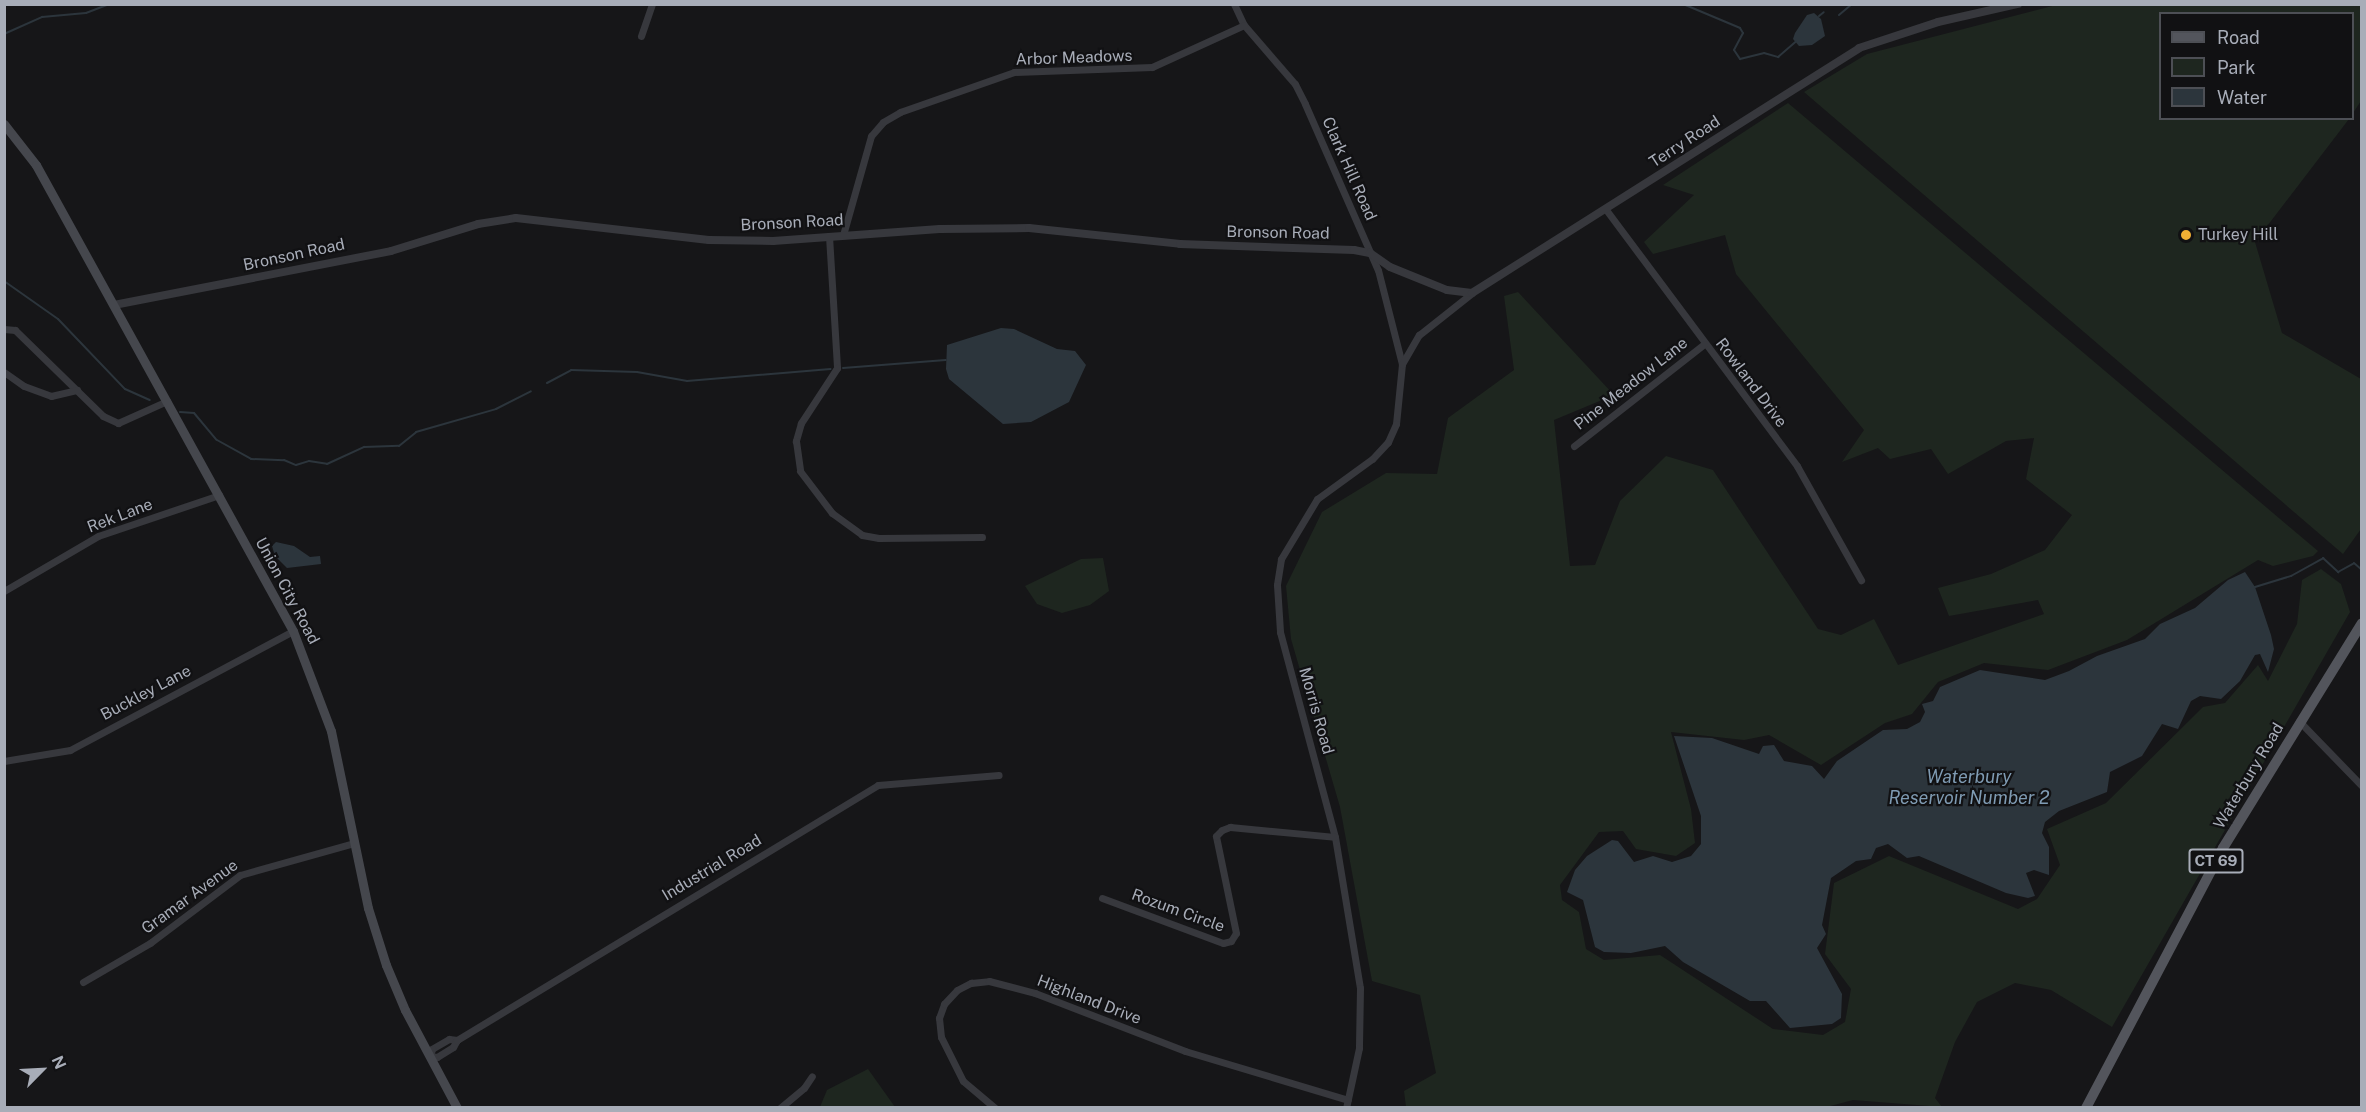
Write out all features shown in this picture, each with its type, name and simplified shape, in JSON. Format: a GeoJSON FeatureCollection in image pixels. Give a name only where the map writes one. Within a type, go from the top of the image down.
{"type":"FeatureCollection","features":[{"type":"Feature","properties":{"kind":"main road","name":"Union City Road"},"geometry":{"type":"LineString","coordinates":[[4,124],[36,165],[293,631],[331,731],[368,908],[393,985],[458,1107]]}},
{"type":"Feature","properties":{"kind":"main road","name":"Waterbury Road"},"geometry":{"type":"LineString","coordinates":[[2086,1107],[2223,848],[2361,622]]}},
{"type":"Feature","properties":{"kind":"street"},"geometry":{"type":"LineString","coordinates":[[641,36],[652,4]]}},
{"type":"Feature","properties":{"kind":"street","name":"Clark Hill Road"},"geometry":{"type":"LineString","coordinates":[[1234,4],[1244,25],[1295,84],[1378,270],[1402,364]]}},
{"type":"Feature","properties":{"kind":"street","name":"Terry Road"},"geometry":{"type":"LineString","coordinates":[[1402,364],[1419,335],[1472,293],[1607,211],[1859,48],[1938,22],[2018,4]]}},
{"type":"Feature","properties":{"kind":"street","name":"Arbor Meadows"},"geometry":{"type":"LineString","coordinates":[[843,235],[871,136],[883,122],[900,112],[1014,72],[1152,67],[1244,25]]}},
{"type":"Feature","properties":{"kind":"street","name":"Rowland Drive"},"geometry":{"type":"LineString","coordinates":[[1607,211],[1797,466],[1861,580]]}},
{"type":"Feature","properties":{"kind":"street","name":"Bronson Road"},"geometry":{"type":"LineString","coordinates":[[114,305],[391,251],[505,219],[709,240],[773,241],[843,235],[1029,228],[1180,244],[1285,246],[1370,254],[1390,267],[1447,290],[1472,293]]}},
{"type":"Feature","properties":{"kind":"street"},"geometry":{"type":"LineString","coordinates":[[829,236],[837,368],[801,423],[796,441],[800,471],[832,513],[862,535],[879,538],[982,537]]}},
{"type":"Feature","properties":{"kind":"street"},"geometry":{"type":"LineString","coordinates":[[4,329],[15,330],[103,416],[118,423],[167,401]]}},
{"type":"Feature","properties":{"kind":"street","name":"Pine Meadow Lane"},"geometry":{"type":"LineString","coordinates":[[1574,446],[1704,344]]}},
{"type":"Feature","properties":{"kind":"street","name":"Morris Road"},"geometry":{"type":"LineString","coordinates":[[1347,1104],[1359,1048],[1361,1008],[1353,939],[1335,837],[1280,632],[1277,585],[1281,559],[1317,499],[1372,459],[1388,442],[1396,424],[1402,364]]}},
{"type":"Feature","properties":{"kind":"street"},"geometry":{"type":"LineString","coordinates":[[4,372],[24,386],[51,396],[77,390]]}},
{"type":"Feature","properties":{"kind":"street","name":"Rek Lane"},"geometry":{"type":"LineString","coordinates":[[4,591],[98,536],[219,495]]}},
{"type":"Feature","properties":{"kind":"street","name":"Buckley Lane"},"geometry":{"type":"LineString","coordinates":[[4,761],[70,750],[293,631]]}},
{"type":"Feature","properties":{"kind":"street"},"geometry":{"type":"LineString","coordinates":[[2299,721],[2361,786]]}},
{"type":"Feature","properties":{"kind":"street","name":"Industrial Road"},"geometry":{"type":"LineString","coordinates":[[430,1056],[437,1057],[453,1047],[457,1040],[878,784],[999,775]]}},
{"type":"Feature","properties":{"kind":"street","name":"Rozum Circle"},"geometry":{"type":"LineString","coordinates":[[1102,898],[1223,943],[1231,941],[1236,933],[1216,836],[1222,830],[1230,827],[1335,837]]}},
{"type":"Feature","properties":{"kind":"street","name":"Gramar Avenue"},"geometry":{"type":"LineString","coordinates":[[83,981],[150,943],[240,875],[354,843]]}},
{"type":"Feature","properties":{"kind":"street","name":"Highland Drive"},"geometry":{"type":"LineString","coordinates":[[995,1107],[963,1081],[941,1037],[939,1018],[944,1004],[957,990],[971,983],[989,981],[1035,993],[1185,1051],[1347,1104]]}},
{"type":"Feature","properties":{"kind":"street"},"geometry":{"type":"LineString","coordinates":[[780,1107],[804,1088],[812,1076]]}},
{"type":"Feature","properties":{"kind":"green space"},"geometry":{"type":"Polygon","coordinates":[[[2060,4],[2361,5],[2361,101],[2354,112],[2354,12],[2159,12],[2159,120],[2348,120],[2255,242],[2282,333],[2361,379],[2361,529],[2343,554],[1804,92],[1867,54],[2060,4]]]}},
{"type":"Feature","properties":{"kind":"green space"},"geometry":{"type":"Polygon","coordinates":[[[1788,103],[2318,551],[2313,556],[2273,566],[2258,560],[2127,640],[2048,670],[1984,663],[1938,682],[1912,714],[1885,723],[1821,765],[1769,735],[1744,740],[1671,732],[1691,809],[1695,843],[1676,856],[1636,849],[1623,831],[1599,832],[1560,885],[1562,900],[1579,912],[1586,949],[1604,960],[1660,955],[1773,1029],[1823,1035],[1845,1022],[1851,989],[1825,954],[1834,883],[1889,856],[2018,909],[2037,899],[2060,865],[2047,829],[2106,803],[2203,707],[2225,703],[2258,665],[2268,681],[2297,624],[2302,580],[2321,569],[2341,584],[2350,612],[2112,1027],[2051,990],[2015,983],[1977,1002],[1955,1042],[1935,1098],[1942,1107],[1853,1100],[1823,1108],[1406,1107],[1404,1091],[1436,1073],[1420,995],[1372,981],[1340,807],[1291,639],[1286,586],[1322,512],[1386,473],[1437,474],[1448,418],[1514,370],[1504,296],[1518,292],[1614,395],[1554,420],[1570,566],[1595,565],[1620,501],[1666,456],[1713,470],[1818,629],[1841,635],[1874,619],[1898,665],[2044,614],[2038,600],[1949,616],[1938,588],[1991,574],[2045,550],[2072,515],[2026,479],[2034,438],[2006,441],[1948,474],[1931,449],[1890,459],[1878,448],[1842,462],[1864,430],[1736,274],[1725,235],[1653,254],[1644,242],[1694,195],[1663,185],[1788,103]]]}},
{"type":"Feature","properties":{"kind":"green space"},"geometry":{"type":"Polygon","coordinates":[[[1103,558],[1109,591],[1090,605],[1062,613],[1037,604],[1025,586],[1081,559],[1103,558]]]}},
{"type":"Feature","properties":{"kind":"green space"},"geometry":{"type":"Polygon","coordinates":[[[868,1069],[895,1107],[820,1107],[827,1090],[868,1069]]]}},
{"type":"Feature","properties":{"kind":"water"},"geometry":{"type":"Polygon","coordinates":[[[1814,13],[1821,19],[1825,36],[1812,45],[1799,46],[1793,39],[1795,33],[1807,15],[1814,13]]]}},
{"type":"Feature","properties":{"kind":"water"},"geometry":{"type":"Polygon","coordinates":[[[1001,328],[1014,329],[1057,349],[1075,351],[1086,365],[1069,402],[1031,422],[1003,424],[949,379],[946,369],[947,345],[1001,328]]]}},
{"type":"Feature","properties":{"kind":"water"},"geometry":{"type":"Polygon","coordinates":[[[276,542],[294,546],[310,557],[320,556],[321,564],[287,568],[275,556],[272,546],[276,542]]]}},
{"type":"Feature","properties":{"kind":"water","name":"Waterbury Reservoir Number 2"},"geometry":{"type":"Polygon","coordinates":[[[2245,572],[2255,587],[2271,635],[2274,649],[2268,672],[2260,654],[2255,655],[2240,681],[2221,699],[2200,696],[2191,701],[2178,729],[2162,724],[2142,756],[2110,772],[2107,792],[2059,811],[2045,822],[2042,833],[2049,847],[2049,875],[2034,870],[2026,873],[2035,896],[2028,898],[2006,893],[1919,856],[1907,858],[1888,844],[1876,848],[1871,859],[1856,861],[1831,878],[1822,925],[1826,934],[1817,948],[1842,994],[1841,1018],[1832,1024],[1790,1028],[1766,1001],[1750,1001],[1683,962],[1665,946],[1631,953],[1604,952],[1595,947],[1583,900],[1567,892],[1575,870],[1587,856],[1612,840],[1618,841],[1634,862],[1653,856],[1672,862],[1691,856],[1701,844],[1701,816],[1674,736],[1712,738],[1759,754],[1763,746],[1774,745],[1784,761],[1812,766],[1824,779],[1837,761],[1883,730],[1907,729],[1920,722],[1925,712],[1922,704],[1933,701],[1940,687],[1980,670],[2045,680],[2069,671],[2097,656],[2145,639],[2160,624],[2195,608],[2228,580],[2245,572]]]}},
{"type":"Feature","properties":{"kind":"waterway"},"geometry":{"type":"LineString","coordinates":[[4,34],[42,17],[86,13],[109,4]]}},
{"type":"Feature","properties":{"kind":"waterway"},"geometry":{"type":"LineString","coordinates":[[1683,4],[1740,28],[1743,33],[1734,50],[1740,59],[1764,53],[1778,57],[1795,42]]}},
{"type":"Feature","properties":{"kind":"waterway"},"geometry":{"type":"LineString","coordinates":[[1839,15],[1852,4]]}},
{"type":"Feature","properties":{"kind":"waterway"},"geometry":{"type":"LineString","coordinates":[[1819,16],[1824,12]]}},
{"type":"Feature","properties":{"kind":"waterway"},"geometry":{"type":"LineString","coordinates":[[4,281],[58,319],[125,389],[150,400]]}},
{"type":"Feature","properties":{"kind":"waterway"},"geometry":{"type":"LineString","coordinates":[[843,368],[946,360]]}},
{"type":"Feature","properties":{"kind":"waterway"},"geometry":{"type":"LineString","coordinates":[[547,383],[571,370],[637,372],[687,381],[830,369]]}},
{"type":"Feature","properties":{"kind":"waterway"},"geometry":{"type":"LineString","coordinates":[[180,412],[194,413],[217,440],[251,459],[284,460],[296,465],[309,461],[327,464],[364,447],[399,446],[416,432],[496,409],[531,391]]}},
{"type":"Feature","properties":{"kind":"waterway"},"geometry":{"type":"LineString","coordinates":[[2255,587],[2291,576],[2323,558],[2338,572],[2354,563],[2362,570]]}},
{"type":"Feature","properties":{"kind":"place","name":"Turkey Hill"},"geometry":{"type":"Point","coordinates":[2186,235]}}]}
